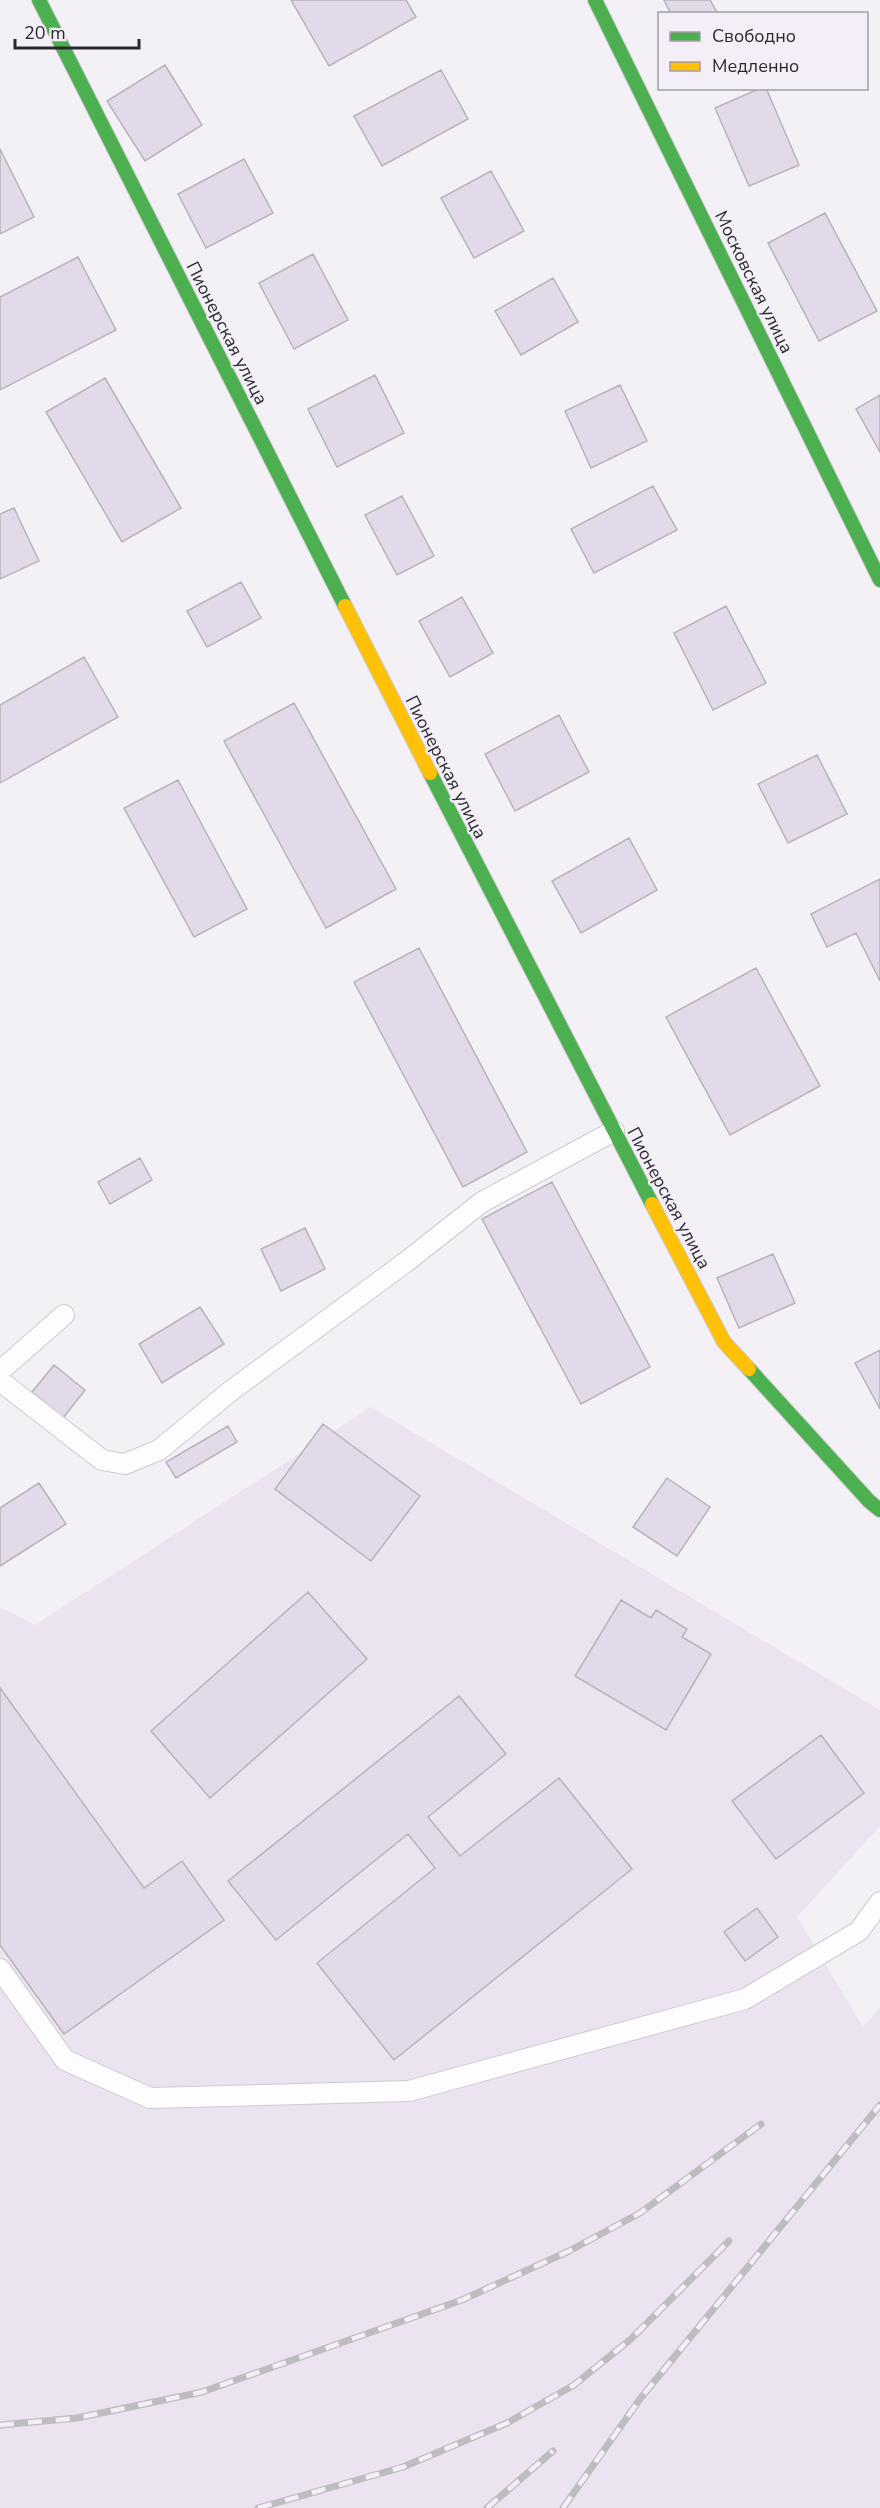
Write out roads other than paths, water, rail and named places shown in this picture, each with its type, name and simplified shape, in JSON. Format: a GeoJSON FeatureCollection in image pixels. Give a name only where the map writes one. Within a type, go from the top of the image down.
{"type":"FeatureCollection","features":[{"type":"Feature","properties":{"kind":"street","name":"Пионерская улица"},"geometry":{"type":"LineString","coordinates":[[39,0],[521,954],[724,1342],[869,1501],[880,1510]]}},
{"type":"Feature","properties":{"kind":"street","name":"Московская улица"},"geometry":{"type":"LineString","coordinates":[[595,0],[880,580]]}},
{"type":"Feature","properties":{"kind":"lane"},"geometry":{"type":"LineString","coordinates":[[0,1382],[102,1460],[125,1464],[159,1450],[232,1390],[406,1262],[482,1202],[614,1131]]}},
{"type":"Feature","properties":{"kind":"lane"},"geometry":{"type":"LineString","coordinates":[[0,1371],[64,1314]]}},
{"type":"Feature","properties":{"kind":"lane"},"geometry":{"type":"LineString","coordinates":[[0,1969],[64,2060],[150,2098],[409,2091],[745,1999],[859,1932],[880,1902]]}},
{"type":"Feature","properties":{"kind":"railway"},"geometry":{"type":"LineString","coordinates":[[563,2508],[640,2399],[880,2105]]}},
{"type":"Feature","properties":{"kind":"railway"},"geometry":{"type":"LineString","coordinates":[[0,2425],[77,2418],[202,2392],[462,2300],[569,2251],[640,2213],[761,2124]]}},
{"type":"Feature","properties":{"kind":"railway"},"geometry":{"type":"LineString","coordinates":[[258,2508],[403,2467],[507,2423],[574,2385],[631,2339],[729,2241]]}},
{"type":"Feature","properties":{"kind":"railway"},"geometry":{"type":"LineString","coordinates":[[487,2508],[553,2451]]}}]}
